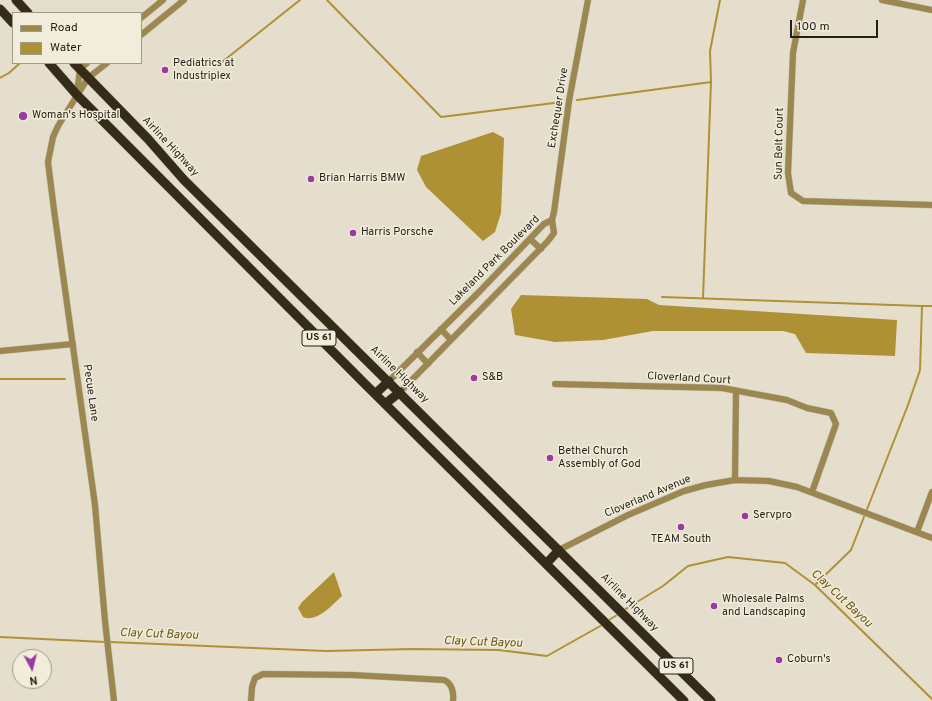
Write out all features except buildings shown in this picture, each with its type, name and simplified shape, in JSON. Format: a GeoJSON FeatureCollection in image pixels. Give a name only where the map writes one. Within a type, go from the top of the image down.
{"type":"FeatureCollection","features":[{"type":"Feature","properties":{"kind":"highway"},"geometry":{"type":"LineString","coordinates":[[16,0],[27,12]]}},
{"type":"Feature","properties":{"kind":"highway"},"geometry":{"type":"LineString","coordinates":[[0,9],[12,23]]}},
{"type":"Feature","properties":{"kind":"highway","name":"US 61"},"geometry":{"type":"LineString","coordinates":[[50,64],[77,95],[319,339],[684,701]]}},
{"type":"Feature","properties":{"kind":"highway","name":"Airline Highway"},"geometry":{"type":"LineString","coordinates":[[77,66],[148,139],[184,180],[711,701]]}},
{"type":"Feature","properties":{"kind":"highway"},"geometry":{"type":"LineString","coordinates":[[319,339],[333,328]]}},
{"type":"Feature","properties":{"kind":"highway"},"geometry":{"type":"LineString","coordinates":[[375,394],[389,381]]}},
{"type":"Feature","properties":{"kind":"highway"},"geometry":{"type":"LineString","coordinates":[[385,404],[400,392]]}},
{"type":"Feature","properties":{"kind":"highway"},"geometry":{"type":"LineString","coordinates":[[546,564],[559,550]]}},
{"type":"Feature","properties":{"kind":"street"},"geometry":{"type":"LineString","coordinates":[[142,17],[163,0]]}},
{"type":"Feature","properties":{"kind":"street"},"geometry":{"type":"LineString","coordinates":[[142,34],[184,0]]}},
{"type":"Feature","properties":{"kind":"street","name":"Exchequer Drive"},"geometry":{"type":"LineString","coordinates":[[552,220],[568,101],[588,0]]}},
{"type":"Feature","properties":{"kind":"street","name":"Sun Belt Court"},"geometry":{"type":"LineString","coordinates":[[802,0],[793,53],[788,173],[791,193],[803,201],[932,205]]}},
{"type":"Feature","properties":{"kind":"street"},"geometry":{"type":"LineString","coordinates":[[882,0],[932,10]]}},
{"type":"Feature","properties":{"kind":"street","name":"Pecue Lane"},"geometry":{"type":"LineString","coordinates":[[106,64],[88,78],[55,131],[49,151],[48,162],[95,505],[105,621],[114,701]]}},
{"type":"Feature","properties":{"kind":"street"},"geometry":{"type":"LineString","coordinates":[[77,66],[77,95]]}},
{"type":"Feature","properties":{"kind":"street","name":"Lakeland Park Boulevard"},"geometry":{"type":"LineString","coordinates":[[389,381],[479,292],[544,224],[552,220],[554,233],[541,249],[400,392]]}},
{"type":"Feature","properties":{"kind":"street"},"geometry":{"type":"LineString","coordinates":[[530,239],[541,249]]}},
{"type":"Feature","properties":{"kind":"street"},"geometry":{"type":"LineString","coordinates":[[479,292],[488,302]]}},
{"type":"Feature","properties":{"kind":"street"},"geometry":{"type":"LineString","coordinates":[[441,329],[451,340]]}},
{"type":"Feature","properties":{"kind":"street"},"geometry":{"type":"LineString","coordinates":[[0,351],[72,344]]}},
{"type":"Feature","properties":{"kind":"street"},"geometry":{"type":"LineString","coordinates":[[417,352],[428,364]]}},
{"type":"Feature","properties":{"kind":"street","name":"Cloverland Court"},"geometry":{"type":"LineString","coordinates":[[555,384],[722,388],[787,400],[807,408],[831,413],[836,424],[812,492]]}},
{"type":"Feature","properties":{"kind":"street"},"geometry":{"type":"LineString","coordinates":[[735,480],[736,391]]}},
{"type":"Feature","properties":{"kind":"street","name":"Cloverland Avenue"},"geometry":{"type":"LineString","coordinates":[[559,550],[628,514],[684,491],[706,485],[735,480],[769,481],[797,487],[932,538]]}},
{"type":"Feature","properties":{"kind":"street"},"geometry":{"type":"LineString","coordinates":[[917,532],[932,492]]}},
{"type":"Feature","properties":{"kind":"street"},"geometry":{"type":"LineString","coordinates":[[251,701],[252,687],[255,678],[263,674],[352,675],[444,680],[448,682],[454,693],[453,701]]}},
{"type":"Feature","properties":{"kind":"water"},"geometry":{"type":"Polygon","coordinates":[[[493,132],[504,138],[501,213],[495,232],[483,241],[426,187],[417,170],[421,156],[493,132]]]}},
{"type":"Feature","properties":{"kind":"water"},"geometry":{"type":"Polygon","coordinates":[[[521,295],[647,299],[659,305],[897,320],[895,356],[806,353],[795,334],[783,331],[653,331],[603,340],[555,342],[515,335],[511,309],[521,295]]]}},
{"type":"Feature","properties":{"kind":"water"},"geometry":{"type":"Polygon","coordinates":[[[334,572],[342,596],[324,612],[314,618],[303,617],[298,608],[302,602],[334,572]]]}},
{"type":"Feature","properties":{"kind":"waterway"},"geometry":{"type":"LineString","coordinates":[[222,62],[300,0]]}},
{"type":"Feature","properties":{"kind":"waterway"},"geometry":{"type":"LineString","coordinates":[[327,0],[441,117],[562,102]]}},
{"type":"Feature","properties":{"kind":"waterway"},"geometry":{"type":"LineString","coordinates":[[711,82],[710,51],[720,0]]}},
{"type":"Feature","properties":{"kind":"waterway"},"geometry":{"type":"LineString","coordinates":[[0,78],[9,73],[19,64]]}},
{"type":"Feature","properties":{"kind":"waterway"},"geometry":{"type":"LineString","coordinates":[[577,100],[711,82],[703,298]]}},
{"type":"Feature","properties":{"kind":"waterway"},"geometry":{"type":"LineString","coordinates":[[662,297],[922,306]]}},
{"type":"Feature","properties":{"kind":"waterway"},"geometry":{"type":"LineString","coordinates":[[815,585],[851,550],[908,405],[920,370],[922,306],[932,306]]}},
{"type":"Feature","properties":{"kind":"waterway"},"geometry":{"type":"LineString","coordinates":[[0,379],[65,379]]}},
{"type":"Feature","properties":{"kind":"waterway","name":"Clay Cut Bayou"},"geometry":{"type":"LineString","coordinates":[[624,610],[663,586],[688,566],[728,557],[785,563],[815,585],[932,699]]}},
{"type":"Feature","properties":{"kind":"waterway","name":"Clay Cut Bayou"},"geometry":{"type":"LineString","coordinates":[[607,621],[619,614]]}},
{"type":"Feature","properties":{"kind":"waterway","name":"Clay Cut Bayou"},"geometry":{"type":"LineString","coordinates":[[110,642],[326,651],[413,649],[499,650],[547,656],[602,625]]}},
{"type":"Feature","properties":{"kind":"waterway","name":"Clay Cut Bayou"},"geometry":{"type":"LineString","coordinates":[[0,637],[105,642]]}},
{"type":"Feature","properties":{"kind":"place","name":"Pediatrics at Industriplex"},"geometry":{"type":"Point","coordinates":[165,70]}},
{"type":"Feature","properties":{"kind":"place","name":"Woman's Hospital"},"geometry":{"type":"Point","coordinates":[23,116]}},
{"type":"Feature","properties":{"kind":"place","name":"Brian Harris BMW"},"geometry":{"type":"Point","coordinates":[311,179]}},
{"type":"Feature","properties":{"kind":"place","name":"Harris Porsche"},"geometry":{"type":"Point","coordinates":[353,233]}},
{"type":"Feature","properties":{"kind":"place","name":"S&B"},"geometry":{"type":"Point","coordinates":[474,378]}},
{"type":"Feature","properties":{"kind":"place","name":"Bethel Church Assembly of God"},"geometry":{"type":"Point","coordinates":[550,458]}},
{"type":"Feature","properties":{"kind":"place","name":"Servpro"},"geometry":{"type":"Point","coordinates":[745,516]}},
{"type":"Feature","properties":{"kind":"place","name":"TEAM South"},"geometry":{"type":"Point","coordinates":[681,527]}},
{"type":"Feature","properties":{"kind":"place","name":"Wholesale Palms and Landscaping"},"geometry":{"type":"Point","coordinates":[714,606]}},
{"type":"Feature","properties":{"kind":"place","name":"Coburn's"},"geometry":{"type":"Point","coordinates":[779,660]}}]}
